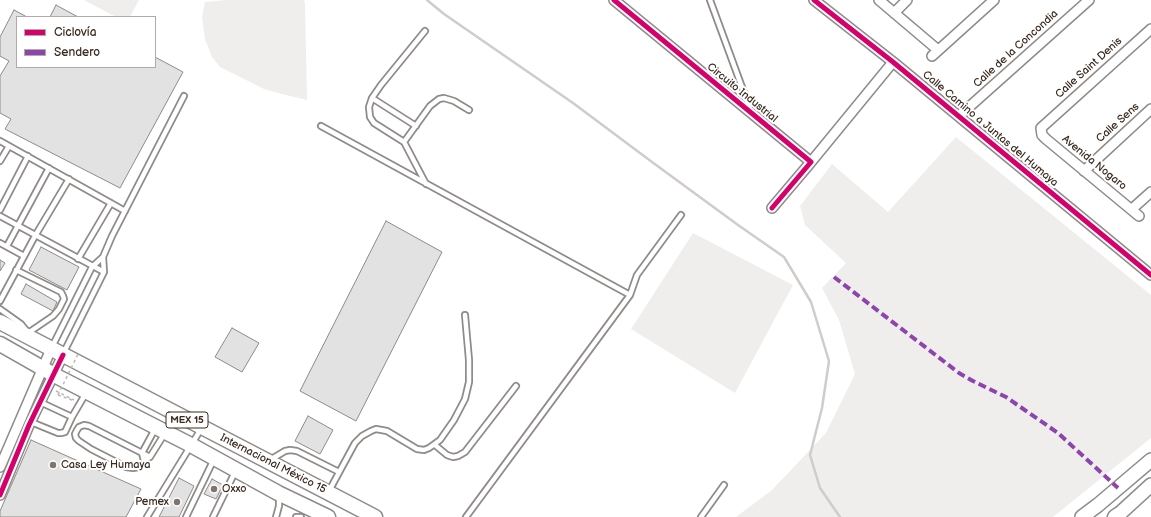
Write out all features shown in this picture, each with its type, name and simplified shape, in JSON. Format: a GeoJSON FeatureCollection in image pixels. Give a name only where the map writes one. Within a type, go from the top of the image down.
{"type":"FeatureCollection","features":[{"type":"Feature","properties":{"kind":"main road","name":"Internacional México 15"},"geometry":{"type":"LineString","coordinates":[[0,322],[29,335],[57,352],[375,517]]}},
{"type":"Feature","properties":{"kind":"main road","name":"Internacional México 15"},"geometry":{"type":"LineString","coordinates":[[0,344],[191,445],[278,493],[328,517]]}},
{"type":"Feature","properties":{"kind":"main road"},"geometry":{"type":"LineString","coordinates":[[1082,517],[1098,506],[1151,460]]}},
{"type":"Feature","properties":{"kind":"main road"},"geometry":{"type":"LineString","coordinates":[[1116,516],[1151,485]]}},
{"type":"Feature","properties":{"kind":"street","name":"Circuito Industrial"},"geometry":{"type":"LineString","coordinates":[[614,0],[811,162]]}},
{"type":"Feature","properties":{"kind":"street","name":"Calle Camino a Juntas del Humaya"},"geometry":{"type":"LineString","coordinates":[[814,0],[893,62],[1151,275]]}},
{"type":"Feature","properties":{"kind":"street"},"geometry":{"type":"LineString","coordinates":[[879,0],[935,53],[994,0]]}},
{"type":"Feature","properties":{"kind":"street"},"geometry":{"type":"LineString","coordinates":[[894,13],[907,0]]}},
{"type":"Feature","properties":{"kind":"street","name":"Calle de la Concondia"},"geometry":{"type":"LineString","coordinates":[[959,116],[1089,0]]}},
{"type":"Feature","properties":{"kind":"street","name":"Calle Saint Denis"},"geometry":{"type":"LineString","coordinates":[[1043,125],[1151,30]]}},
{"type":"Feature","properties":{"kind":"street"},"geometry":{"type":"LineString","coordinates":[[772,208],[893,62]]}},
{"type":"Feature","properties":{"kind":"street","name":"Calle Sens"},"geometry":{"type":"LineString","coordinates":[[1084,171],[1151,109]]}},
{"type":"Feature","properties":{"kind":"street","name":"Avenida Nogaro"},"geometry":{"type":"LineString","coordinates":[[1043,125],[1041,128],[1042,135],[1136,213],[1151,192]]}},
{"type":"Feature","properties":{"kind":"street"},"geometry":{"type":"LineString","coordinates":[[0,495],[52,372],[57,352]]}},
{"type":"Feature","properties":{"kind":"street"},"geometry":{"type":"LineString","coordinates":[[0,467],[52,372],[57,352]]}},
{"type":"Feature","properties":{"kind":"lane"},"geometry":{"type":"LineString","coordinates":[[710,0],[752,114]]}},
{"type":"Feature","properties":{"kind":"lane"},"geometry":{"type":"LineString","coordinates":[[425,31],[381,84],[372,98],[369,107],[370,117],[374,123],[404,142],[426,184]]}},
{"type":"Feature","properties":{"kind":"lane"},"geometry":{"type":"LineString","coordinates":[[57,352],[92,267],[103,258],[125,211],[184,96]]}},
{"type":"Feature","properties":{"kind":"lane"},"geometry":{"type":"LineString","coordinates":[[372,98],[416,126]]}},
{"type":"Feature","properties":{"kind":"lane"},"geometry":{"type":"LineString","coordinates":[[404,142],[430,106],[439,99],[444,98],[454,101],[468,110]]}},
{"type":"Feature","properties":{"kind":"lane"},"geometry":{"type":"LineString","coordinates":[[321,126],[630,295]]}},
{"type":"Feature","properties":{"kind":"lane"},"geometry":{"type":"LineString","coordinates":[[0,141],[125,211]]}},
{"type":"Feature","properties":{"kind":"lane"},"geometry":{"type":"LineString","coordinates":[[0,162],[9,146]]}},
{"type":"Feature","properties":{"kind":"lane"},"geometry":{"type":"LineString","coordinates":[[0,210],[28,156]]}},
{"type":"Feature","properties":{"kind":"lane"},"geometry":{"type":"LineString","coordinates":[[7,246],[49,168]]}},
{"type":"Feature","properties":{"kind":"lane"},"geometry":{"type":"LineString","coordinates":[[0,301],[16,270],[69,179]]}},
{"type":"Feature","properties":{"kind":"lane"},"geometry":{"type":"LineString","coordinates":[[78,259],[110,203]]}},
{"type":"Feature","properties":{"kind":"lane"},"geometry":{"type":"LineString","coordinates":[[466,517],[630,295],[637,275],[680,215]]}},
{"type":"Feature","properties":{"kind":"lane"},"geometry":{"type":"LineString","coordinates":[[0,216],[92,267],[104,272]]}},
{"type":"Feature","properties":{"kind":"lane"},"geometry":{"type":"LineString","coordinates":[[0,242],[24,256]]}},
{"type":"Feature","properties":{"kind":"lane"},"geometry":{"type":"LineString","coordinates":[[57,352],[104,272],[103,258]]}},
{"type":"Feature","properties":{"kind":"lane"},"geometry":{"type":"LineString","coordinates":[[0,309],[21,324],[29,335],[59,309],[64,299],[61,292],[16,270]]}},
{"type":"Feature","properties":{"kind":"lane"},"geometry":{"type":"LineString","coordinates":[[328,492],[355,443],[362,436],[371,431],[376,429],[387,432],[418,449],[424,450],[435,445],[440,440],[454,420],[465,399],[469,382],[469,360],[465,315]]}},
{"type":"Feature","properties":{"kind":"lane"},"geometry":{"type":"LineString","coordinates":[[435,445],[447,456],[458,456],[465,452],[516,386]]}},
{"type":"Feature","properties":{"kind":"lane"},"geometry":{"type":"LineString","coordinates":[[31,422],[61,433],[66,430],[87,391]]}},
{"type":"Feature","properties":{"kind":"lane"},"geometry":{"type":"LineString","coordinates":[[40,402],[72,417]]}},
{"type":"Feature","properties":{"kind":"lane"},"geometry":{"type":"LineString","coordinates":[[150,457],[89,426],[84,425],[79,427],[75,434],[79,442],[126,466],[133,468],[139,467],[150,457],[161,430]]}},
{"type":"Feature","properties":{"kind":"lane"},"geometry":{"type":"LineString","coordinates":[[146,517],[202,427]]}},
{"type":"Feature","properties":{"kind":"lane"},"geometry":{"type":"LineString","coordinates":[[142,453],[161,430]]}},
{"type":"Feature","properties":{"kind":"lane"},"geometry":{"type":"LineString","coordinates":[[268,461],[285,451],[297,451],[339,472]]}},
{"type":"Feature","properties":{"kind":"lane"},"geometry":{"type":"LineString","coordinates":[[142,453],[144,461]]}},
{"type":"Feature","properties":{"kind":"lane"},"geometry":{"type":"LineString","coordinates":[[186,517],[215,458]]}},
{"type":"Feature","properties":{"kind":"lane"},"geometry":{"type":"LineString","coordinates":[[213,517],[236,470]]}},
{"type":"Feature","properties":{"kind":"lane"},"geometry":{"type":"LineString","coordinates":[[701,517],[724,485]]}},
{"type":"Feature","properties":{"kind":"lane"},"geometry":{"type":"LineString","coordinates":[[276,517],[279,506],[278,493]]}},
{"type":"Feature","properties":{"kind":"lane"},"geometry":{"type":"LineString","coordinates":[[296,517],[301,517]]}},
{"type":"Feature","properties":{"kind":"path"},"geometry":{"type":"LineString","coordinates":[[52,372],[54,390],[77,402],[58,396],[78,354]]}},
{"type":"Feature","properties":{"kind":"shaded area"},"geometry":{"type":"Polygon","coordinates":[[[84,0],[139,0],[131,16],[114,16],[84,0]]]}},
{"type":"Feature","properties":{"kind":"shaded area"},"geometry":{"type":"Polygon","coordinates":[[[227,0],[304,0],[307,100],[264,89],[220,67],[212,57],[205,39],[202,17],[205,2],[227,0]]]}},
{"type":"Feature","properties":{"kind":"shaded area"},"geometry":{"type":"Polygon","coordinates":[[[956,137],[1151,295],[1151,438],[1053,517],[736,517],[772,490],[826,433],[855,374],[839,320],[822,288],[846,263],[805,225],[800,206],[832,164],[888,212],[956,137]]]}},
{"type":"Feature","properties":{"kind":"shaded area"},"geometry":{"type":"Polygon","coordinates":[[[693,233],[793,285],[735,393],[631,329],[693,233]]]}},
{"type":"Feature","properties":{"kind":"building"},"geometry":{"type":"Polygon","coordinates":[[[56,5],[76,16],[50,16],[56,5]]]}},
{"type":"Feature","properties":{"kind":"building"},"geometry":{"type":"Polygon","coordinates":[[[14,10],[25,16],[16,16],[16,68],[156,68],[156,58],[183,72],[120,188],[5,129],[11,119],[0,113],[0,76],[9,61],[0,56],[0,37],[14,10]]]}},
{"type":"Feature","properties":{"kind":"building"},"geometry":{"type":"Polygon","coordinates":[[[386,221],[442,252],[356,421],[300,391],[386,221]]]}},
{"type":"Feature","properties":{"kind":"building"},"geometry":{"type":"Polygon","coordinates":[[[41,247],[79,267],[67,290],[29,270],[41,247]]]}},
{"type":"Feature","properties":{"kind":"building"},"geometry":{"type":"Polygon","coordinates":[[[0,260],[5,263],[0,271],[0,260]]]}},
{"type":"Feature","properties":{"kind":"building"},"geometry":{"type":"Polygon","coordinates":[[[26,284],[57,302],[53,311],[21,294],[26,284]]]}},
{"type":"Feature","properties":{"kind":"building"},"geometry":{"type":"Polygon","coordinates":[[[232,328],[259,343],[242,372],[215,357],[232,328]]]}},
{"type":"Feature","properties":{"kind":"building"},"geometry":{"type":"Polygon","coordinates":[[[308,416],[333,430],[320,454],[295,441],[308,416]]]}},
{"type":"Feature","properties":{"kind":"building","name":"Casa Ley Humaya"},"geometry":{"type":"Polygon","coordinates":[[[31,440],[141,489],[126,517],[0,517],[0,511],[31,440]]]}},
{"type":"Feature","properties":{"kind":"building","name":"Pemex"},"geometry":{"type":"Polygon","coordinates":[[[179,478],[194,486],[179,517],[159,517],[179,478]]]}},
{"type":"Feature","properties":{"kind":"building","name":"Oxxo"},"geometry":{"type":"Polygon","coordinates":[[[212,479],[223,485],[216,499],[204,494],[212,479]]]}},
{"type":"Feature","properties":{"kind":"waterway"},"geometry":{"type":"LineString","coordinates":[[427,0],[444,14],[573,103],[738,225],[784,257],[811,302],[829,361],[822,408],[810,455],[820,488],[840,517]]}},
{"type":"Feature","properties":{"kind":"marked path"},"geometry":{"type":"LineString","coordinates":[[834,277],[959,373],[1006,397],[1058,433],[1118,488]]}},
{"type":"Feature","properties":{"kind":"cycle path"},"geometry":{"type":"LineString","coordinates":[[614,0],[811,162],[772,208]]}},
{"type":"Feature","properties":{"kind":"cycle path"},"geometry":{"type":"LineString","coordinates":[[814,0],[893,62],[1151,275]]}},
{"type":"Feature","properties":{"kind":"cycle path"},"geometry":{"type":"LineString","coordinates":[[0,495],[29,425],[63,355]]}},
{"type":"Feature","properties":{"kind":"place","name":"Casa Ley Humaya"},"geometry":{"type":"Point","coordinates":[53,465]}},
{"type":"Feature","properties":{"kind":"place","name":"Oxxo"},"geometry":{"type":"Point","coordinates":[214,489]}},
{"type":"Feature","properties":{"kind":"place","name":"Pemex"},"geometry":{"type":"Point","coordinates":[177,502]}}]}
